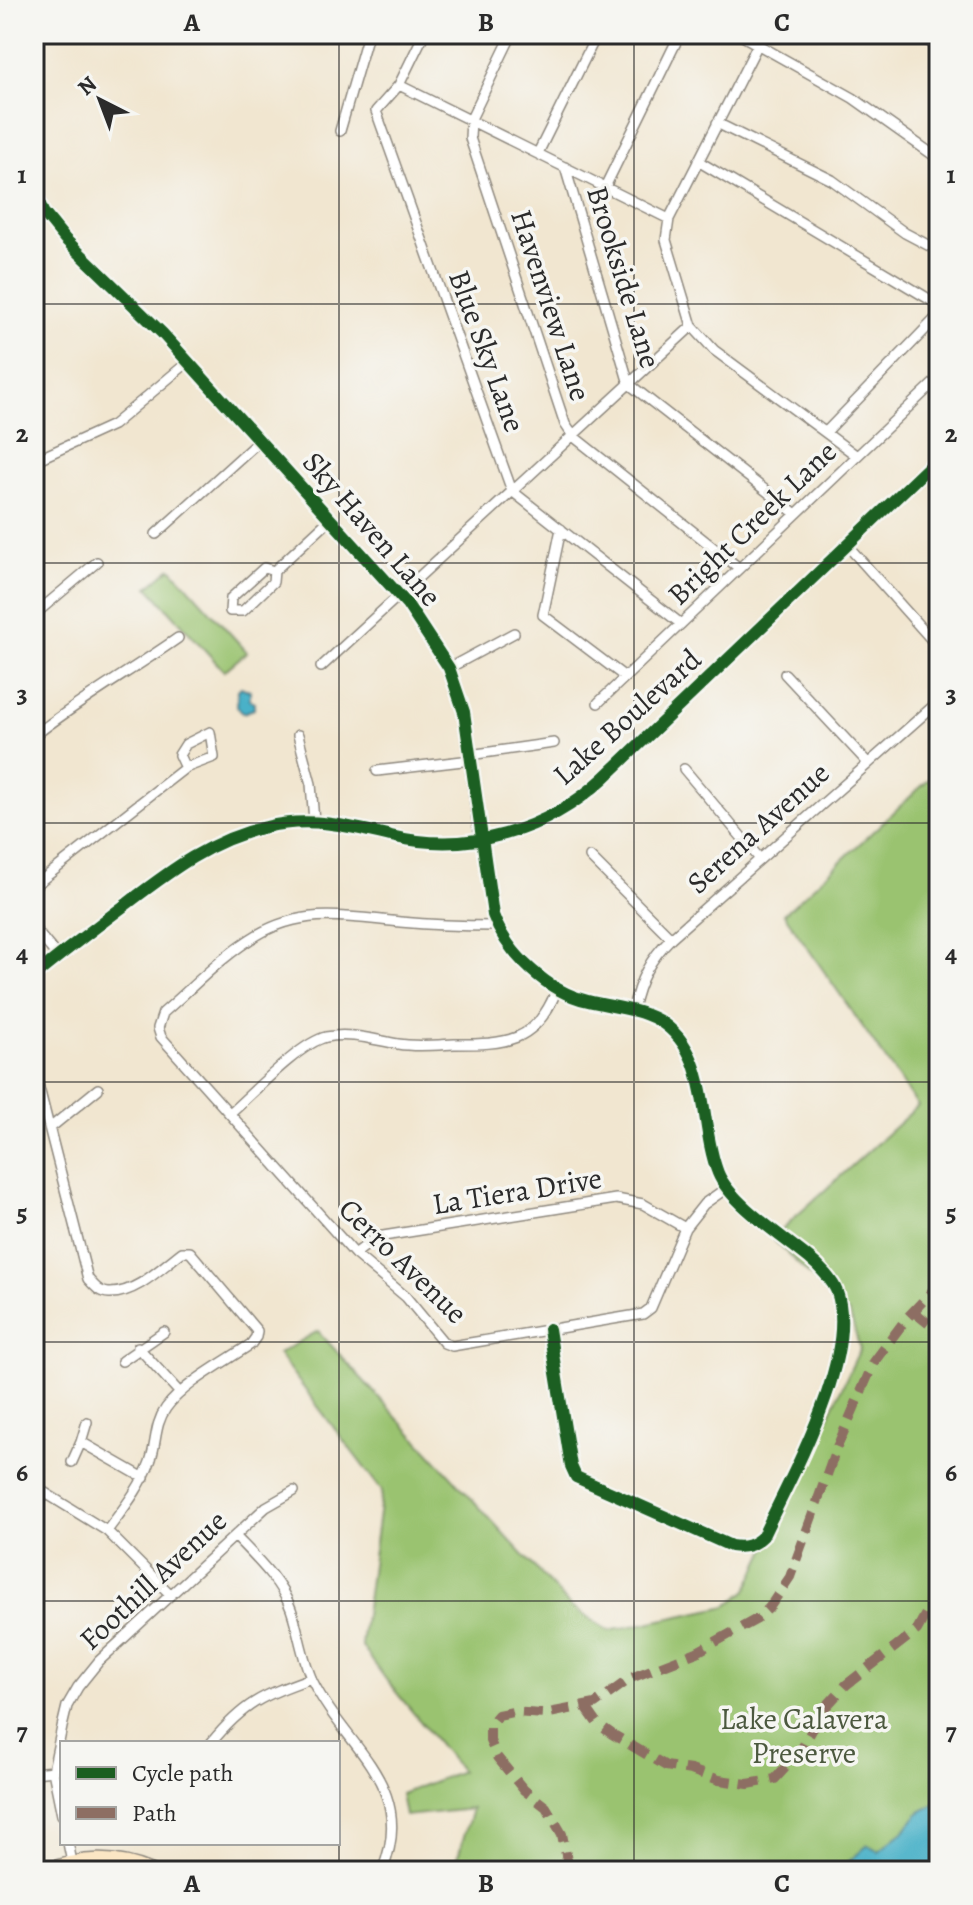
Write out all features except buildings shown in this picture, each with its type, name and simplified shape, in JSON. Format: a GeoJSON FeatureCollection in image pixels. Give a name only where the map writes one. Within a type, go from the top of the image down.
{"type":"FeatureCollection","features":[{"type":"Feature","properties":{"kind":"main road","name":"Sky Haven Lane"},"geometry":{"type":"LineString","coordinates":[[34,189],[43,212],[65,239],[188,362],[399,595],[449,668],[464,712],[481,840]]}},
{"type":"Feature","properties":{"kind":"main road","name":"Lake Boulevard"},"geometry":{"type":"LineString","coordinates":[[34,976],[178,865],[210,846],[269,826],[314,821],[365,828],[393,837],[441,842],[481,840],[545,819],[589,793],[939,457]]}},
{"type":"Feature","properties":{"kind":"main road"},"geometry":{"type":"LineString","coordinates":[[43,1871],[72,1862],[103,1858],[133,1863],[152,1871]]}},
{"type":"Feature","properties":{"kind":"street"},"geometry":{"type":"LineString","coordinates":[[340,131],[368,34]]}},
{"type":"Feature","properties":{"kind":"street","name":"Blue Sky Lane"},"geometry":{"type":"LineString","coordinates":[[424,34],[399,85],[376,111],[512,491]]}},
{"type":"Feature","properties":{"kind":"street"},"geometry":{"type":"LineString","coordinates":[[471,119],[512,34]]}},
{"type":"Feature","properties":{"kind":"street"},"geometry":{"type":"LineString","coordinates":[[538,153],[597,34]]}},
{"type":"Feature","properties":{"kind":"street"},"geometry":{"type":"LineString","coordinates":[[605,187],[680,34]]}},
{"type":"Feature","properties":{"kind":"street"},"geometry":{"type":"LineString","coordinates":[[739,34],[853,98],[939,159]]}},
{"type":"Feature","properties":{"kind":"street"},"geometry":{"type":"LineString","coordinates":[[918,34],[939,48]]}},
{"type":"Feature","properties":{"kind":"street"},"geometry":{"type":"LineString","coordinates":[[758,44],[669,219],[666,240],[692,326],[714,350],[857,456]]}},
{"type":"Feature","properties":{"kind":"street"},"geometry":{"type":"LineString","coordinates":[[399,85],[669,219]]}},
{"type":"Feature","properties":{"kind":"street","name":"Havenview Lane"},"geometry":{"type":"LineString","coordinates":[[471,119],[470,138],[565,424],[573,436],[739,568]]}},
{"type":"Feature","properties":{"kind":"street"},"geometry":{"type":"LineString","coordinates":[[717,123],[832,180],[905,233],[939,251]]}},
{"type":"Feature","properties":{"kind":"street"},"geometry":{"type":"LineString","coordinates":[[698,161],[939,305]]}},
{"type":"Feature","properties":{"kind":"street","name":"Brookside Lane"},"geometry":{"type":"LineString","coordinates":[[565,167],[629,384],[796,514]]}},
{"type":"Feature","properties":{"kind":"street"},"geometry":{"type":"LineString","coordinates":[[826,432],[939,315]]}},
{"type":"Feature","properties":{"kind":"street"},"geometry":{"type":"LineString","coordinates":[[321,667],[692,326]]}},
{"type":"Feature","properties":{"kind":"street"},"geometry":{"type":"LineString","coordinates":[[34,461],[113,425],[188,362]]}},
{"type":"Feature","properties":{"kind":"street","name":"Bright Creek Lane"},"geometry":{"type":"LineString","coordinates":[[598,703],[939,378]]}},
{"type":"Feature","properties":{"kind":"street"},"geometry":{"type":"LineString","coordinates":[[156,534],[260,440]]}},
{"type":"Feature","properties":{"kind":"street"},"geometry":{"type":"LineString","coordinates":[[512,491],[681,624]]}},
{"type":"Feature","properties":{"kind":"street"},"geometry":{"type":"LineString","coordinates":[[274,571],[264,568],[231,598],[230,611],[243,611],[273,582],[274,571],[330,519]]}},
{"type":"Feature","properties":{"kind":"street"},"geometry":{"type":"LineString","coordinates":[[561,529],[543,615],[625,677]]}},
{"type":"Feature","properties":{"kind":"street"},"geometry":{"type":"LineString","coordinates":[[847,545],[939,648]]}},
{"type":"Feature","properties":{"kind":"street"},"geometry":{"type":"LineString","coordinates":[[34,615],[97,562]]}},
{"type":"Feature","properties":{"kind":"street"},"geometry":{"type":"LineString","coordinates":[[449,668],[514,633]]}},
{"type":"Feature","properties":{"kind":"street"},"geometry":{"type":"LineString","coordinates":[[34,736],[60,715],[178,638]]}},
{"type":"Feature","properties":{"kind":"street"},"geometry":{"type":"LineString","coordinates":[[785,674],[868,763]]}},
{"type":"Feature","properties":{"kind":"street","name":"Serena Avenue"},"geometry":{"type":"LineString","coordinates":[[633,1009],[637,989],[647,967],[671,938],[939,701]]}},
{"type":"Feature","properties":{"kind":"street"},"geometry":{"type":"LineString","coordinates":[[298,735],[311,784],[314,821]]}},
{"type":"Feature","properties":{"kind":"street"},"geometry":{"type":"LineString","coordinates":[[377,771],[554,743]]}},
{"type":"Feature","properties":{"kind":"street"},"geometry":{"type":"LineString","coordinates":[[34,886],[185,768]]}},
{"type":"Feature","properties":{"kind":"street"},"geometry":{"type":"LineString","coordinates":[[684,769],[760,859]]}},
{"type":"Feature","properties":{"kind":"street","name":"Sky Haven Lane"},"geometry":{"type":"LineString","coordinates":[[481,840],[493,915],[497,926],[523,961],[557,989],[585,1001],[633,1009],[672,1030],[690,1054],[698,1074],[711,1151],[719,1176],[746,1208],[815,1263],[837,1290],[841,1332],[828,1394],[763,1536],[756,1543],[743,1548],[731,1546],[576,1477],[571,1466],[549,1329]]}},
{"type":"Feature","properties":{"kind":"street"},"geometry":{"type":"LineString","coordinates":[[590,857],[671,938]]}},
{"type":"Feature","properties":{"kind":"street","name":"Cerro Avenue"},"geometry":{"type":"LineString","coordinates":[[497,926],[415,923],[342,914],[283,923],[238,947],[163,1013],[158,1028],[161,1037],[355,1254],[406,1297],[444,1343],[452,1346],[643,1314],[651,1308],[685,1228],[704,1204],[728,1187]]}},
{"type":"Feature","properties":{"kind":"street"},"geometry":{"type":"LineString","coordinates":[[34,928],[58,957]]}},
{"type":"Feature","properties":{"kind":"street"},"geometry":{"type":"LineString","coordinates":[[230,1113],[302,1049],[323,1038],[350,1034],[402,1045],[498,1044],[530,1030],[550,1006],[557,989]]}},
{"type":"Feature","properties":{"kind":"street"},"geometry":{"type":"LineString","coordinates":[[34,1078],[50,1128],[88,1279],[99,1291],[108,1293],[135,1287],[185,1252],[190,1252],[257,1331],[251,1344],[180,1393],[159,1420],[152,1457],[144,1478],[107,1531]]}},
{"type":"Feature","properties":{"kind":"street"},"geometry":{"type":"LineString","coordinates":[[50,1128],[98,1089]]}},
{"type":"Feature","properties":{"kind":"street","name":"La Tiera Drive"},"geometry":{"type":"LineString","coordinates":[[355,1254],[377,1237],[616,1199],[643,1204],[685,1228]]}},
{"type":"Feature","properties":{"kind":"street"},"geometry":{"type":"LineString","coordinates":[[122,1361],[138,1347],[164,1332]]}},
{"type":"Feature","properties":{"kind":"street"},"geometry":{"type":"LineString","coordinates":[[138,1347],[180,1393]]}},
{"type":"Feature","properties":{"kind":"street"},"geometry":{"type":"LineString","coordinates":[[72,1462],[87,1422]]}},
{"type":"Feature","properties":{"kind":"street"},"geometry":{"type":"LineString","coordinates":[[81,1442],[144,1478]]}},
{"type":"Feature","properties":{"kind":"street"},"geometry":{"type":"LineString","coordinates":[[34,1501],[37,1488],[107,1531],[170,1594]]}},
{"type":"Feature","properties":{"kind":"street","name":"Foothill Avenue"},"geometry":{"type":"LineString","coordinates":[[60,1805],[53,1771],[67,1706],[78,1687],[99,1661],[170,1594],[266,1507],[294,1491]]}},
{"type":"Feature","properties":{"kind":"street"},"geometry":{"type":"LineString","coordinates":[[235,1536],[274,1578],[290,1607],[311,1678],[332,1713],[383,1783],[391,1812],[392,1837],[382,1871]]}},
{"type":"Feature","properties":{"kind":"street"},"geometry":{"type":"LineString","coordinates":[[213,1741],[251,1702],[311,1678]]}},
{"type":"Feature","properties":{"kind":"street"},"geometry":{"type":"LineString","coordinates":[[34,1773],[53,1771]]}},
{"type":"Feature","properties":{"kind":"street"},"geometry":{"type":"LineString","coordinates":[[68,1845],[72,1862]]}},
{"type":"Feature","properties":{"kind":"green space"},"geometry":{"type":"Polygon","coordinates":[[[171,568],[247,652],[224,671],[148,587],[171,568]]]}},
{"type":"Feature","properties":{"kind":"green space","name":"Lake Calavera Preserve"},"geometry":{"type":"Polygon","coordinates":[[[939,770],[939,1871],[451,1871],[472,1809],[405,1816],[401,1794],[461,1771],[361,1645],[382,1491],[278,1354],[318,1331],[570,1606],[609,1631],[727,1606],[747,1590],[860,1349],[850,1315],[772,1238],[918,1106],[784,914],[939,770]]]}},
{"type":"Feature","properties":{"kind":"water"},"geometry":{"type":"Polygon","coordinates":[[[241,687],[250,691],[250,699],[254,702],[254,709],[243,713],[237,706],[241,687]]]}},
{"type":"Feature","properties":{"kind":"water"},"geometry":{"type":"Polygon","coordinates":[[[939,1802],[939,1871],[838,1871],[868,1845],[879,1851],[903,1832],[920,1812],[939,1802]]]}},
{"type":"Feature","properties":{"kind":"marked path"},"geometry":{"type":"LineString","coordinates":[[569,1871],[562,1834],[546,1807],[524,1790],[497,1757],[490,1741],[490,1725],[498,1715],[512,1712],[544,1714],[595,1704],[631,1678],[697,1652],[757,1619],[769,1608],[790,1577],[837,1447],[874,1362],[906,1319],[939,1284]]}},
{"type":"Feature","properties":{"kind":"marked path"},"geometry":{"type":"LineString","coordinates":[[913,1311],[939,1332]]}},
{"type":"Feature","properties":{"kind":"marked path"},"geometry":{"type":"LineString","coordinates":[[585,1706],[597,1723],[666,1766],[748,1784],[775,1779],[801,1750],[823,1710],[846,1685],[917,1630],[939,1590]]}},
{"type":"Feature","properties":{"kind":"cycle path"},"geometry":{"type":"LineString","coordinates":[[34,189],[43,212],[65,239],[162,333],[407,604],[449,668],[464,712],[493,915],[508,944],[531,969],[558,989],[588,1001],[650,1016],[675,1034],[687,1050],[695,1069],[712,1153],[724,1184],[746,1208],[817,1266],[835,1288],[841,1319],[839,1349],[831,1382],[805,1450],[763,1536],[748,1546],[731,1546],[576,1477],[571,1466],[549,1329]]}},
{"type":"Feature","properties":{"kind":"cycle path"},"geometry":{"type":"LineString","coordinates":[[34,976],[171,871],[206,849],[245,833],[282,824],[313,822],[420,841],[449,842],[505,834],[558,812],[604,778],[939,457]]}}]}
